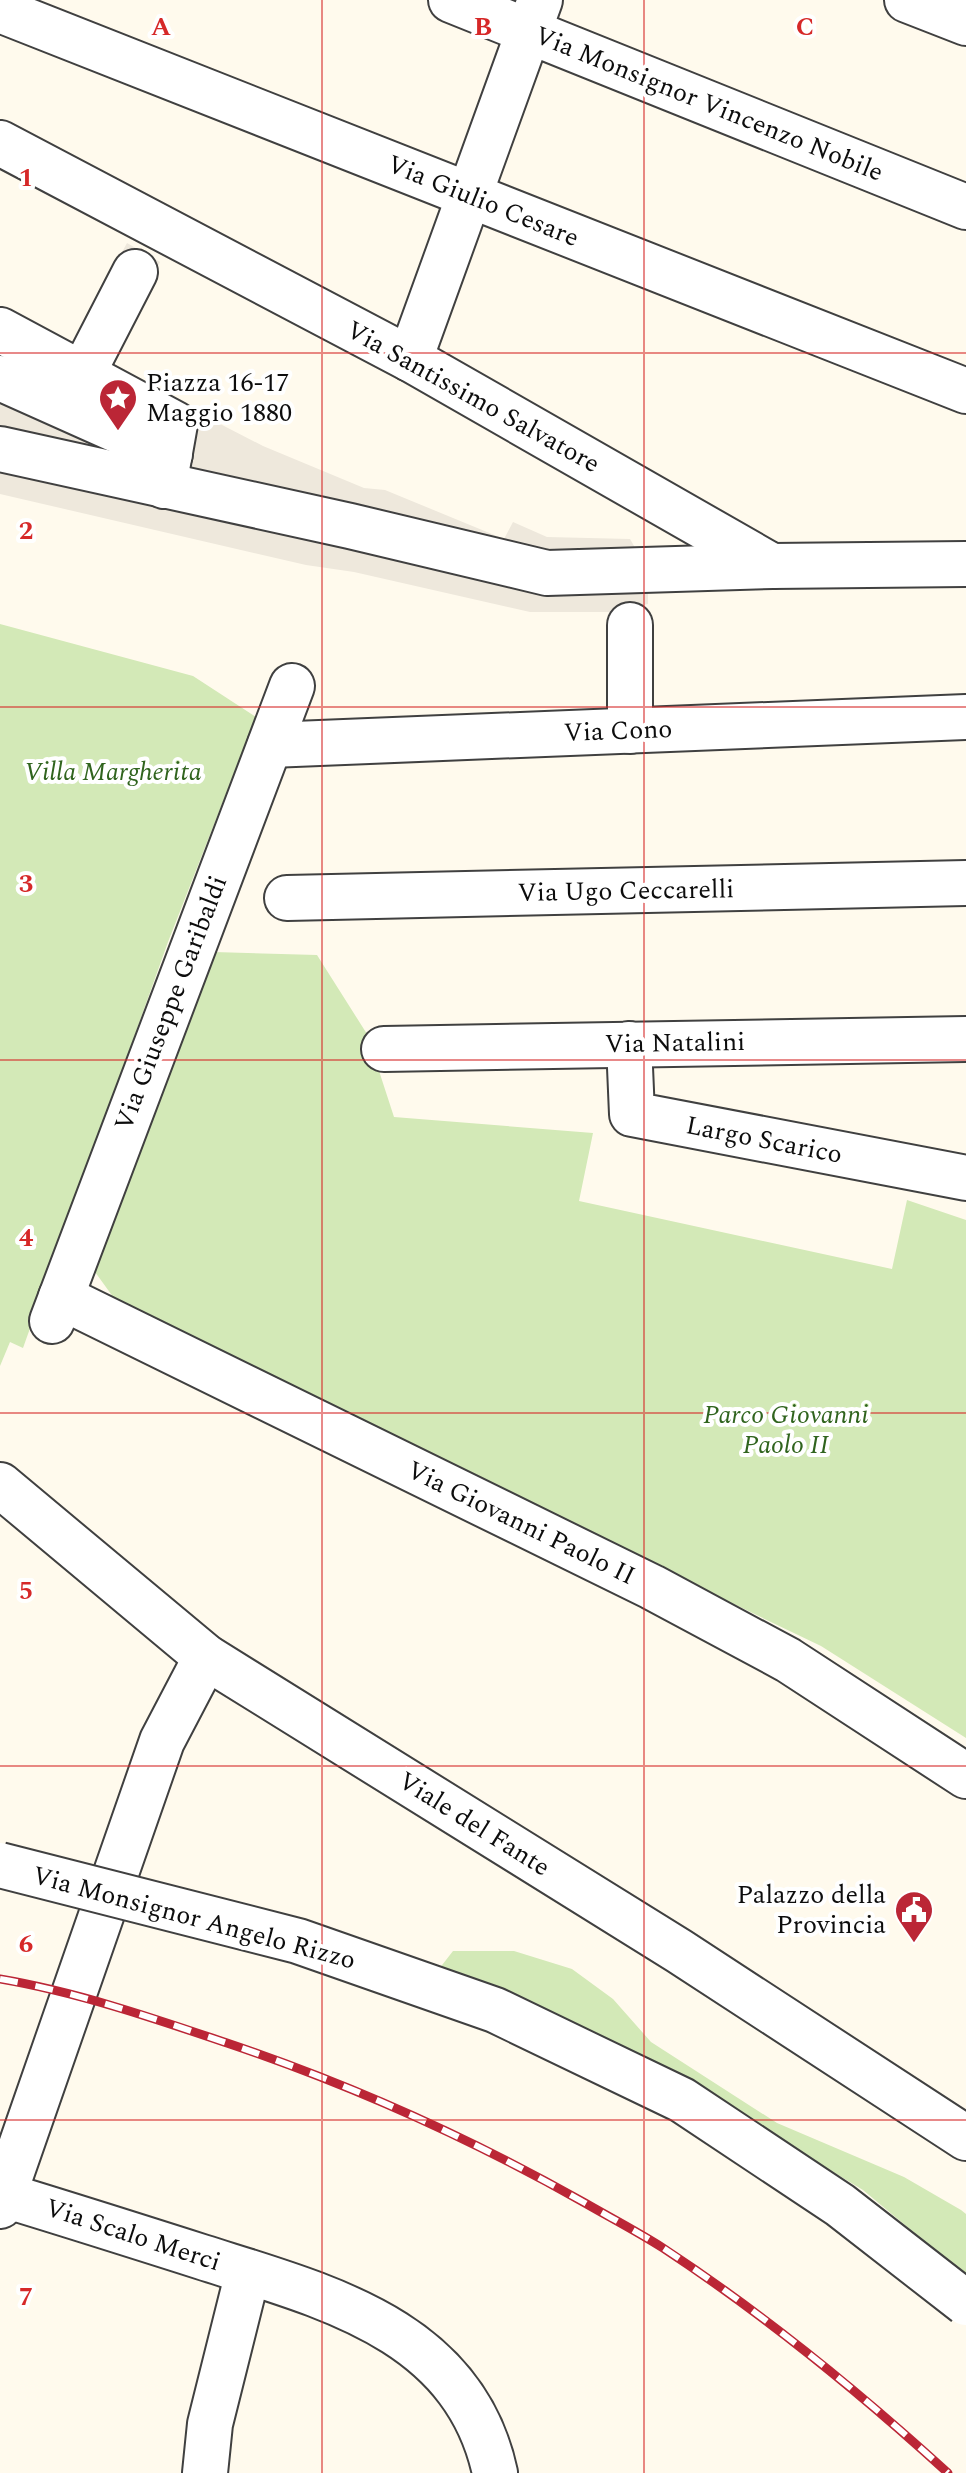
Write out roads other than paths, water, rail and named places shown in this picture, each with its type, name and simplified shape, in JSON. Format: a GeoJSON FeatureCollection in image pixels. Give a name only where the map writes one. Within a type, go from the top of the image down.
{"type":"FeatureCollection","features":[{"type":"Feature","properties":{"kind":"street","name":"Via Monsignor Vincenzo Nobile"},"geometry":{"type":"LineString","coordinates":[[451,0],[535,16],[966,207]]}},
{"type":"Feature","properties":{"kind":"street"},"geometry":{"type":"LineString","coordinates":[[907,0],[966,23]]}},
{"type":"Feature","properties":{"kind":"street","name":"Via Giulio Cesare"},"geometry":{"type":"LineString","coordinates":[[0,10],[966,391]]}},
{"type":"Feature","properties":{"kind":"street"},"geometry":{"type":"LineString","coordinates":[[410,359],[535,16]]}},
{"type":"Feature","properties":{"kind":"street","name":"Via Santissimo Salvatore"},"geometry":{"type":"LineString","coordinates":[[0,143],[410,359],[772,566]]}},
{"type":"Feature","properties":{"kind":"street"},"geometry":{"type":"LineString","coordinates":[[83,373],[135,272]]}},
{"type":"Feature","properties":{"kind":"street"},"geometry":{"type":"LineString","coordinates":[[0,330],[175,424],[167,470]]}},
{"type":"Feature","properties":{"kind":"street"},"geometry":{"type":"LineString","coordinates":[[0,378],[167,470]]}},
{"type":"Feature","properties":{"kind":"street"},"geometry":{"type":"LineString","coordinates":[[0,449],[167,470],[350,526],[547,573],[966,564]]}},
{"type":"Feature","properties":{"kind":"street"},"geometry":{"type":"LineString","coordinates":[[648,570],[677,512]]}},
{"type":"Feature","properties":{"kind":"street"},"geometry":{"type":"LineString","coordinates":[[630,625],[630,731]]}},
{"type":"Feature","properties":{"kind":"street","name":"Via Giuseppe Garibaldi"},"geometry":{"type":"LineString","coordinates":[[57,1309],[292,686]]}},
{"type":"Feature","properties":{"kind":"street","name":"Via Cono"},"geometry":{"type":"LineString","coordinates":[[270,745],[966,717]]}},
{"type":"Feature","properties":{"kind":"street","name":"Via Ugo Ceccarelli"},"geometry":{"type":"LineString","coordinates":[[287,898],[966,883]]}},
{"type":"Feature","properties":{"kind":"street","name":"Via Natalini"},"geometry":{"type":"LineString","coordinates":[[384,1049],[966,1039]]}},
{"type":"Feature","properties":{"kind":"street","name":"Largo Scarico"},"geometry":{"type":"LineString","coordinates":[[629,1044],[632,1114],[966,1178]]}},
{"type":"Feature","properties":{"kind":"street","name":"Via Giovanni Paolo II"},"geometry":{"type":"LineString","coordinates":[[57,1309],[652,1587],[788,1660],[966,1776]]}},
{"type":"Feature","properties":{"kind":"street","name":"Viale del Fante"},"geometry":{"type":"LineString","coordinates":[[0,1485],[206,1657],[679,1951],[966,2138]]}},
{"type":"Feature","properties":{"kind":"street"},"geometry":{"type":"LineString","coordinates":[[2,2200],[162,1741],[206,1657]]}},
{"type":"Feature","properties":{"kind":"street","name":"Via Monsignor Angelo Rizzo"},"geometry":{"type":"LineString","coordinates":[[0,1865],[298,1941],[495,2010],[682,2100],[840,2205],[966,2303]]}},
{"type":"Feature","properties":{"kind":"street","name":"Via Scalo Merci"},"geometry":{"type":"LineString","coordinates":[[2,2200],[248,2272],[210,2424],[205,2473]]}},
{"type":"Feature","properties":{"kind":"street"},"geometry":{"type":"LineString","coordinates":[[248,2272],[337,2301],[393,2331],[436,2363],[466,2401],[489,2442],[495,2473]]}},
{"type":"Feature","properties":{"kind":"railway"},"geometry":{"type":"LineString","coordinates":[[0,1979],[115,2006],[274,2059],[410,2114],[542,2179],[654,2242],[738,2300],[845,2383],[948,2473]]}},
{"type":"Feature","properties":{"kind":"place","name":"Piazza 16-17 Maggio 1880"},"geometry":{"type":"Point","coordinates":[118,432]}},
{"type":"Feature","properties":{"kind":"place","name":"Palazzo della Provincia"},"geometry":{"type":"Point","coordinates":[914,1944]}},
{"type":"Feature","properties":{"kind":"park label","name":"Villa Margherita"},"geometry":{"type":"Point","coordinates":[113,772]}},
{"type":"Feature","properties":{"kind":"park label","name":"Parco Giovanni Paolo II"},"geometry":{"type":"Point","coordinates":[786,1430]}}]}
